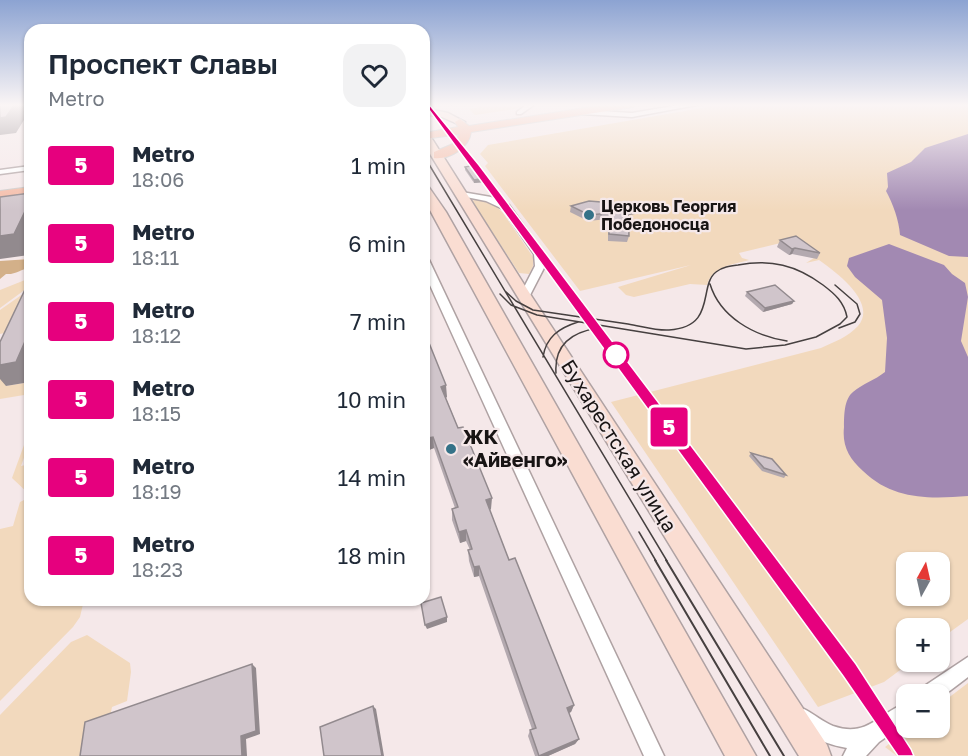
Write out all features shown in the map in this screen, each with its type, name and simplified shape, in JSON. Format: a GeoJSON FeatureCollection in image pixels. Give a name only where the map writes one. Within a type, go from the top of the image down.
{"type":"FeatureCollection","features":[{"type":"Feature","properties":{"kind":"main road"},"geometry":{"type":"LineString","coordinates":[[430,157],[459,146],[465,139]]}},
{"type":"Feature","properties":{"kind":"main road","name":"Бухарестская улица"},"geometry":{"type":"LineString","coordinates":[[430,141],[524,297],[816,756]]}},
{"type":"Feature","properties":{"kind":"main road"},"geometry":{"type":"LineString","coordinates":[[0,185],[24,182]]}},
{"type":"Feature","properties":{"kind":"main road"},"geometry":{"type":"LineString","coordinates":[[0,195],[24,192]]}},
{"type":"Feature","properties":{"kind":"main road","name":"Бухарестская улица"},"geometry":{"type":"LineString","coordinates":[[430,199],[440,212],[741,756]]}},
{"type":"Feature","properties":{"kind":"street"},"geometry":{"type":"LineString","coordinates":[[0,171],[24,169]]}},
{"type":"Feature","properties":{"kind":"street"},"geometry":{"type":"LineString","coordinates":[[459,192],[488,199],[506,207],[539,254],[540,266],[524,297]]}},
{"type":"Feature","properties":{"kind":"street"},"geometry":{"type":"LineString","coordinates":[[430,273],[654,756]]}},
{"type":"Feature","properties":{"kind":"street"},"geometry":{"type":"LineString","coordinates":[[944,684],[968,666]]}},
{"type":"Feature","properties":{"kind":"street"},"geometry":{"type":"LineString","coordinates":[[771,685],[801,717],[824,733],[852,740],[869,738]]}},
{"type":"Feature","properties":{"kind":"street"},"geometry":{"type":"LineString","coordinates":[[853,756],[869,738],[896,719]]}},
{"type":"Feature","properties":{"kind":"shaded area"},"geometry":{"type":"Polygon","coordinates":[[[521,139],[968,139],[968,619],[950,632],[950,618],[896,618],[898,672],[884,682],[818,707],[611,402],[821,348],[845,336],[858,326],[863,317],[863,308],[859,298],[844,280],[819,260],[806,263],[814,258],[793,240],[739,253],[742,258],[749,260],[718,270],[707,285],[690,284],[634,297],[626,295],[618,287],[691,265],[580,291],[485,166],[488,163],[480,154],[488,145],[521,139]]]}},
{"type":"Feature","properties":{"kind":"shaded area"},"geometry":{"type":"Polygon","coordinates":[[[952,139],[968,139],[968,257],[949,256],[900,235],[895,212],[886,191],[887,173],[911,162],[925,148],[952,139]]]}},
{"type":"Feature","properties":{"kind":"shaded area"},"geometry":{"type":"Polygon","coordinates":[[[476,199],[495,205],[503,213],[533,257],[533,266],[529,274],[519,273],[472,201],[476,199]]]}},
{"type":"Feature","properties":{"kind":"shaded area"},"geometry":{"type":"Polygon","coordinates":[[[889,244],[944,265],[965,283],[968,297],[961,341],[968,357],[968,496],[912,496],[887,488],[858,466],[845,446],[844,418],[848,399],[857,389],[885,372],[887,338],[882,300],[855,277],[847,266],[849,258],[889,244]]]}},
{"type":"Feature","properties":{"kind":"shaded area"},"geometry":{"type":"Polygon","coordinates":[[[24,259],[24,270],[6,274],[0,279],[0,261],[24,259]]]}},
{"type":"Feature","properties":{"kind":"shaded area"},"geometry":{"type":"Polygon","coordinates":[[[24,280],[24,290],[0,308],[0,290],[24,280]]]}},
{"type":"Feature","properties":{"kind":"shaded area"},"geometry":{"type":"Polygon","coordinates":[[[24,293],[24,344],[6,386],[24,383],[24,395],[0,399],[0,353],[9,332],[0,334],[0,310],[24,293]]]}},
{"type":"Feature","properties":{"kind":"shaded area"},"geometry":{"type":"Polygon","coordinates":[[[24,445],[24,458],[21,466],[24,465],[24,489],[12,478],[24,445]]]}},
{"type":"Feature","properties":{"kind":"shaded area"},"geometry":{"type":"Polygon","coordinates":[[[24,500],[24,606],[83,606],[80,617],[73,627],[0,701],[0,529],[13,526],[20,502],[24,500]]]}},
{"type":"Feature","properties":{"kind":"shaded area"},"geometry":{"type":"Polygon","coordinates":[[[87,635],[130,663],[127,701],[112,707],[110,717],[87,756],[0,756],[0,715],[71,642],[87,635]]]}},
{"type":"Feature","properties":{"kind":"shaded area"},"geometry":{"type":"Polygon","coordinates":[[[968,683],[968,756],[897,756],[885,747],[897,738],[950,738],[950,697],[968,683]]]}},
{"type":"Feature","properties":{"kind":"building"},"geometry":{"type":"Polygon","coordinates":[[[476,165],[485,178],[474,180],[465,167],[476,165]]]}},
{"type":"Feature","properties":{"kind":"building"},"geometry":{"type":"Polygon","coordinates":[[[24,194],[24,213],[14,234],[0,236],[0,197],[24,194]]]}},
{"type":"Feature","properties":{"kind":"building"},"geometry":{"type":"Polygon","coordinates":[[[589,201],[637,205],[637,208],[628,209],[629,236],[609,234],[610,213],[589,215],[571,206],[589,201]]]}},
{"type":"Feature","properties":{"kind":"building"},"geometry":{"type":"Polygon","coordinates":[[[796,236],[820,253],[792,249],[780,240],[796,236]]]}},
{"type":"Feature","properties":{"kind":"building"},"geometry":{"type":"Polygon","coordinates":[[[775,285],[794,301],[765,308],[747,292],[775,285]]]}},
{"type":"Feature","properties":{"kind":"building"},"geometry":{"type":"Polygon","coordinates":[[[24,292],[24,344],[16,362],[0,365],[0,342],[24,292]]]}},
{"type":"Feature","properties":{"kind":"building"},"geometry":{"type":"Polygon","coordinates":[[[430,345],[446,385],[441,387],[458,428],[463,427],[492,498],[486,500],[509,560],[515,558],[574,705],[567,708],[579,739],[539,756],[530,730],[536,728],[479,566],[474,567],[468,550],[472,549],[466,530],[459,532],[452,509],[458,507],[433,437],[430,438],[430,345]]]}},
{"type":"Feature","properties":{"kind":"building"},"geometry":{"type":"Polygon","coordinates":[[[751,453],[772,459],[786,475],[764,468],[751,453]]]}},
{"type":"Feature","properties":{"kind":"building"},"geometry":{"type":"Polygon","coordinates":[[[441,597],[447,617],[425,625],[422,606],[430,606],[430,600],[441,597]]]}},
{"type":"Feature","properties":{"kind":"building"},"geometry":{"type":"Polygon","coordinates":[[[252,664],[256,731],[241,736],[242,756],[80,756],[85,722],[252,664]]]}},
{"type":"Feature","properties":{"kind":"building"},"geometry":{"type":"Polygon","coordinates":[[[373,706],[382,756],[324,756],[320,727],[373,706]]]}},
{"type":"Feature","properties":{"kind":"tram line"},"geometry":{"type":"LineString","coordinates":[[430,166],[505,291]]}},
{"type":"Feature","properties":{"kind":"tram line"},"geometry":{"type":"LineString","coordinates":[[505,291],[516,301],[533,310],[669,330],[694,322],[704,305],[711,278],[718,270],[750,263],[772,263],[793,268],[823,285],[844,307],[847,317],[840,324],[816,337],[785,345],[746,349],[537,315],[514,306]]}},
{"type":"Feature","properties":{"kind":"tram line"},"geometry":{"type":"LineString","coordinates":[[710,284],[722,306],[740,323],[762,335],[787,341]]}},
{"type":"Feature","properties":{"kind":"tram line"},"geometry":{"type":"LineString","coordinates":[[835,285],[857,304],[860,314],[855,322],[839,328]]}},
{"type":"Feature","properties":{"kind":"tram line"},"geometry":{"type":"LineString","coordinates":[[505,291],[514,306]]}},
{"type":"Feature","properties":{"kind":"tram line"},"geometry":{"type":"LineString","coordinates":[[500,294],[514,306]]}},
{"type":"Feature","properties":{"kind":"tram line"},"geometry":{"type":"LineString","coordinates":[[514,306],[544,355]]}},
{"type":"Feature","properties":{"kind":"tram line"},"geometry":{"type":"LineString","coordinates":[[544,355],[547,344],[554,334],[578,322]]}},
{"type":"Feature","properties":{"kind":"tram line"},"geometry":{"type":"LineString","coordinates":[[556,373],[558,355],[566,342],[580,333],[598,328]]}},
{"type":"Feature","properties":{"kind":"tram line"},"geometry":{"type":"LineString","coordinates":[[544,355],[667,561]]}},
{"type":"Feature","properties":{"kind":"tram line"},"geometry":{"type":"LineString","coordinates":[[639,532],[656,561]]}},
{"type":"Feature","properties":{"kind":"tram line"},"geometry":{"type":"LineString","coordinates":[[655,560],[770,756]]}},
{"type":"Feature","properties":{"kind":"tram line"},"geometry":{"type":"LineString","coordinates":[[666,560],[784,756]]}},
{"type":"Feature","properties":{"kind":"metro line","name":"5"},"geometry":{"type":"LineString","coordinates":[[454,139],[849,670],[905,756]]}},
{"type":"Feature","properties":{"kind":"place","name":"Церковь Георгия Победоносца"},"geometry":{"type":"Point","coordinates":[589,215]}},
{"type":"Feature","properties":{"kind":"place","name":"ЖК «Айвенго»"},"geometry":{"type":"Point","coordinates":[451,449]}}]}
